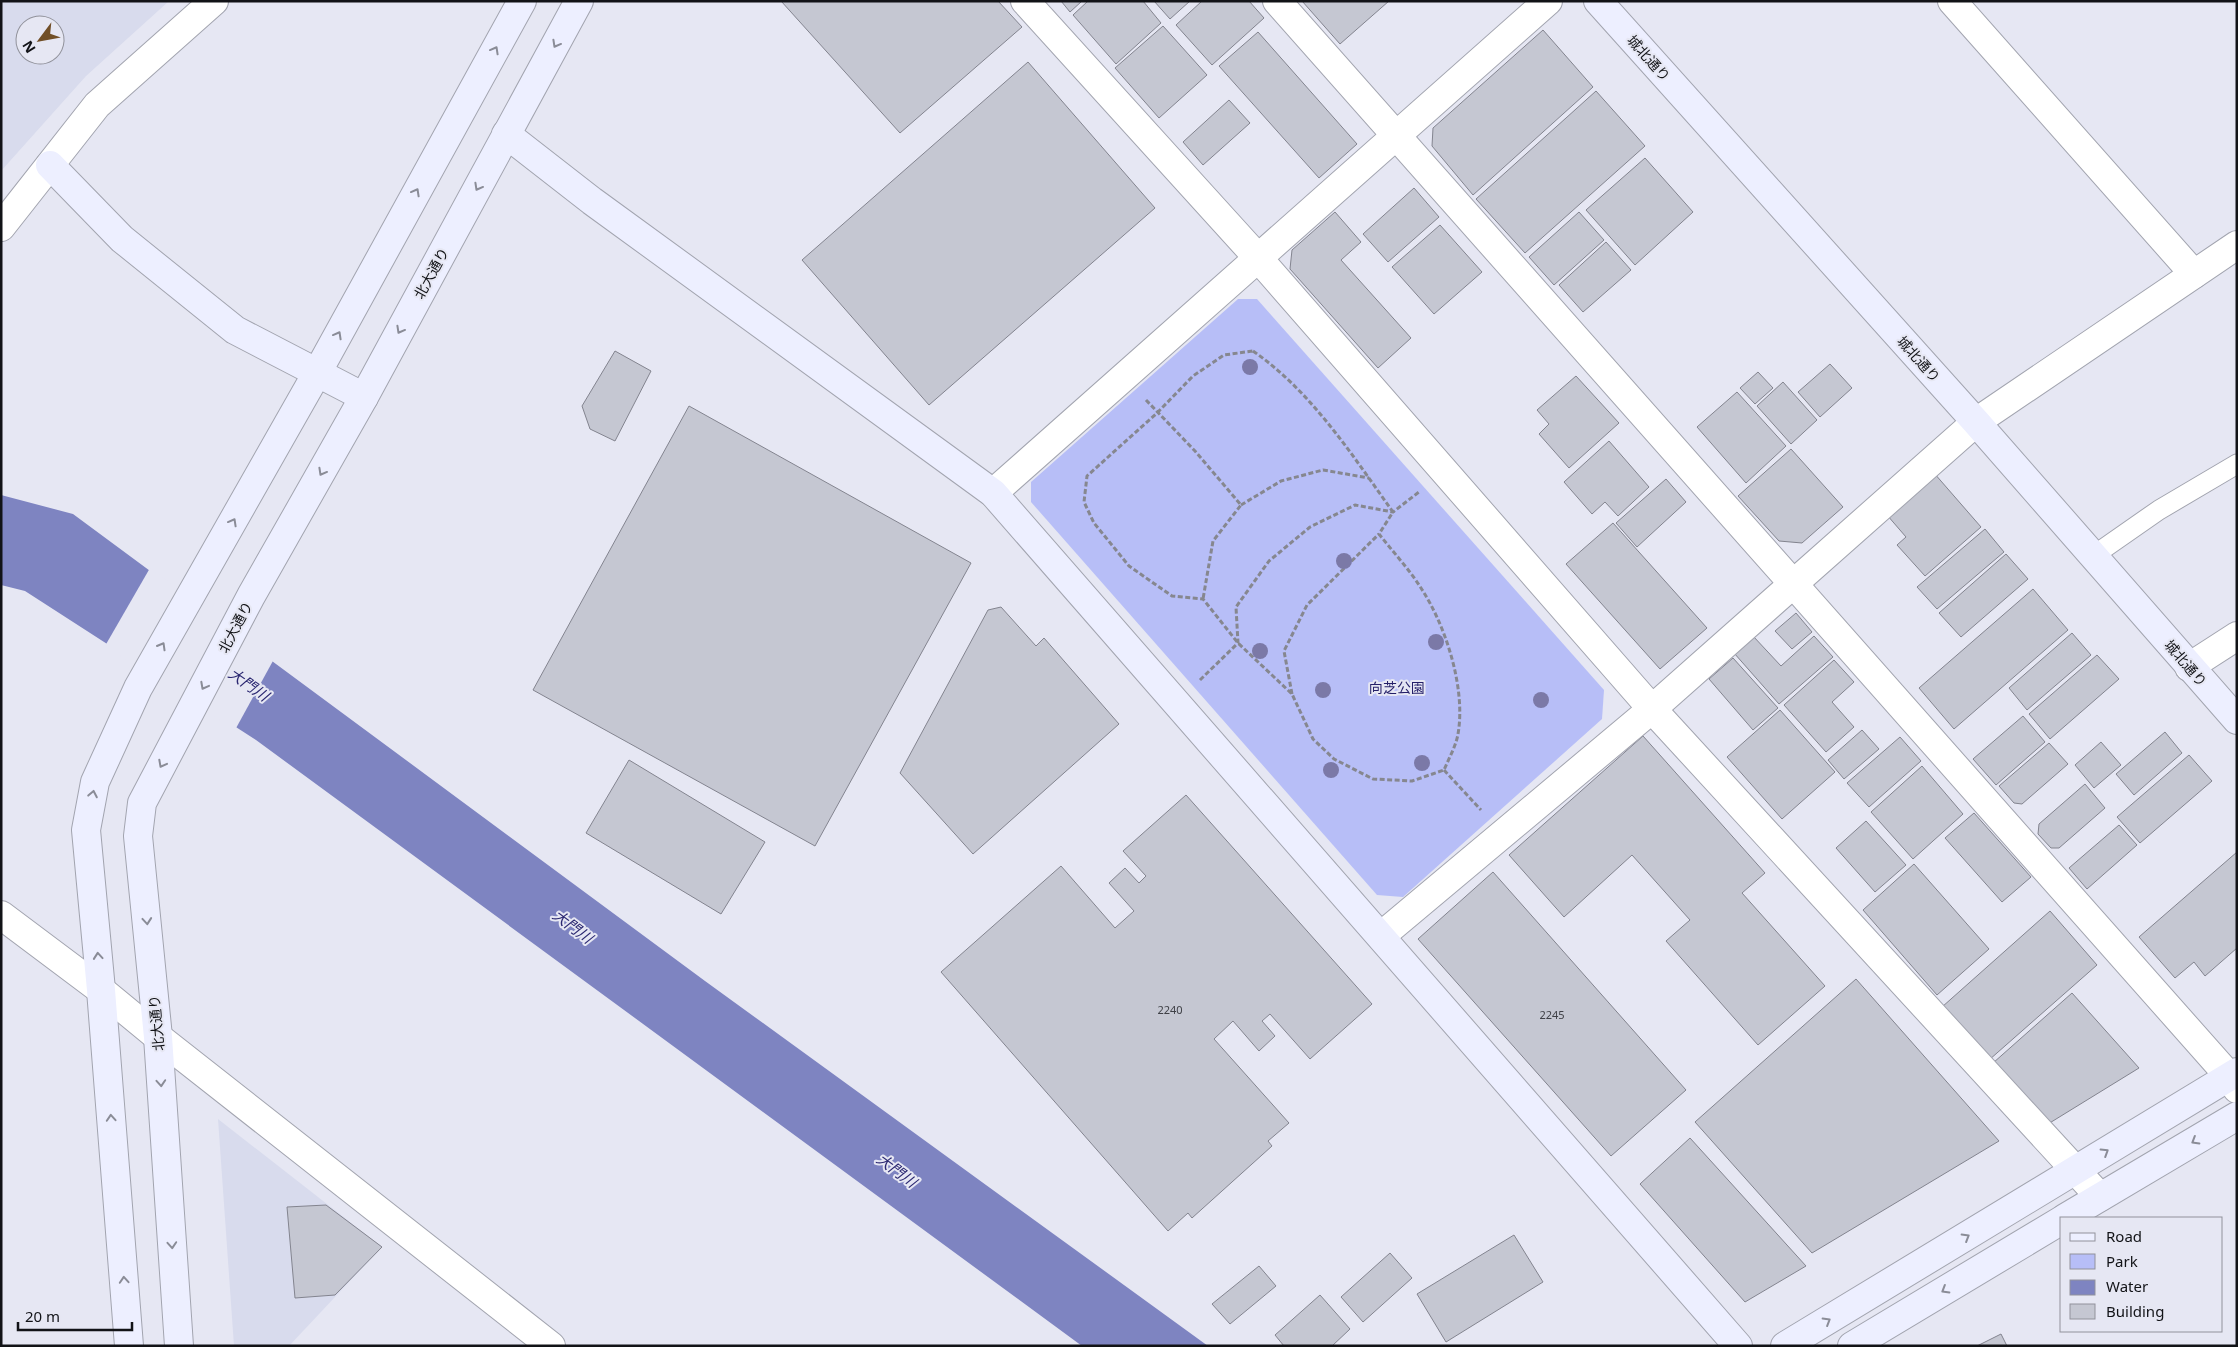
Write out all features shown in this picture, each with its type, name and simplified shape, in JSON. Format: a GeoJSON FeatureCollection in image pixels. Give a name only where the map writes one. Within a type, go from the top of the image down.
{"type":"FeatureCollection","features":[{"type":"Feature","properties":{"kind":"street"},"geometry":{"type":"LineString","coordinates":[[1,227],[97,105],[214,1]]}},
{"type":"Feature","properties":{"kind":"street"},"geometry":{"type":"LineString","coordinates":[[128,1346],[102,990],[86,830],[95,782],[138,688],[317,373],[522,1]]}},
{"type":"Feature","properties":{"kind":"street","name":"北大通り"},"geometry":{"type":"LineString","coordinates":[[179,1346],[158,1037],[138,836],[142,803],[251,596],[364,397],[579,1]]}},
{"type":"Feature","properties":{"kind":"street"},"geometry":{"type":"LineString","coordinates":[[1026,1],[1258,259],[1652,709],[2100,1197]]}},
{"type":"Feature","properties":{"kind":"street"},"geometry":{"type":"LineString","coordinates":[[1277,1],[2234,1079],[2076,1170],[1785,1346]]}},
{"type":"Feature","properties":{"kind":"street"},"geometry":{"type":"LineString","coordinates":[[994,493],[1548,1]]}},
{"type":"Feature","properties":{"kind":"street","name":"城北通り"},"geometry":{"type":"LineString","coordinates":[[1598,1],[1976,422],[2237,720]]}},
{"type":"Feature","properties":{"kind":"street"},"geometry":{"type":"LineString","coordinates":[[1952,1],[2194,274]]}},
{"type":"Feature","properties":{"kind":"street"},"geometry":{"type":"LineString","coordinates":[[506,134],[592,201],[994,493],[1738,1346]]}},
{"type":"Feature","properties":{"kind":"street"},"geometry":{"type":"LineString","coordinates":[[50,165],[122,239],[234,330],[364,397]]}},
{"type":"Feature","properties":{"kind":"street"},"geometry":{"type":"LineString","coordinates":[[1381,936],[1652,709],[1976,422],[2237,245]]}},
{"type":"Feature","properties":{"kind":"street"},"geometry":{"type":"LineString","coordinates":[[2189,667],[2237,636]]}},
{"type":"Feature","properties":{"kind":"street"},"geometry":{"type":"LineString","coordinates":[[1,915],[102,990],[158,1037],[551,1346]]}},
{"type":"Feature","properties":{"kind":"street"},"geometry":{"type":"LineString","coordinates":[[2066,1217],[2237,1116]]}},
{"type":"Feature","properties":{"kind":"street"},"geometry":{"type":"LineString","coordinates":[[1852,1346],[2060,1221]]}},
{"type":"Feature","properties":{"kind":"lane"},"geometry":{"type":"LineString","coordinates":[[2093,556],[2160,510],[2237,464]]}},
{"type":"Feature","properties":{"kind":"path"},"geometry":{"type":"LineString","coordinates":[[1292,694],[1238,643],[1203,599],[1172,596],[1129,566],[1094,522],[1084,502],[1087,476],[1157,413],[1193,376],[1224,355],[1253,351],[1280,369],[1336,434],[1393,512]]}},
{"type":"Feature","properties":{"kind":"path"},"geometry":{"type":"LineString","coordinates":[[1124,377],[1195,451],[1241,505]]}},
{"type":"Feature","properties":{"kind":"path"},"geometry":{"type":"LineString","coordinates":[[1203,599],[1213,541],[1241,505],[1281,481],[1323,470],[1369,478]]}},
{"type":"Feature","properties":{"kind":"path"},"geometry":{"type":"LineString","coordinates":[[1177,702],[1238,643],[1236,607],[1270,561],[1310,527],[1355,505],[1393,512]]}},
{"type":"Feature","properties":{"kind":"path"},"geometry":{"type":"LineString","coordinates":[[1379,534],[1422,589],[1438,620],[1450,651],[1460,704],[1458,735],[1444,770],[1412,781],[1373,779],[1334,759],[1313,739],[1292,694],[1284,651],[1307,605],[1379,534],[1393,512]]}},
{"type":"Feature","properties":{"kind":"path"},"geometry":{"type":"LineString","coordinates":[[1444,770],[1503,834]]}},
{"type":"Feature","properties":{"kind":"shaded area"},"geometry":{"type":"Polygon","coordinates":[[[1,1],[169,1],[86,76],[1,171],[1,1]]]}},
{"type":"Feature","properties":{"kind":"shaded area"},"geometry":{"type":"Polygon","coordinates":[[[218,1119],[382,1247],[289,1346],[234,1346],[218,1119]]]}},
{"type":"Feature","properties":{"kind":"green space","name":"向芝公園"},"geometry":{"type":"Polygon","coordinates":[[[1238,299],[1257,299],[1604,690],[1602,719],[1403,897],[1377,895],[1031,502],[1031,482],[1238,299]]]}},
{"type":"Feature","properties":{"kind":"water","name":"大門川"},"geometry":{"type":"Polygon","coordinates":[[[1,495],[73,514],[705,981],[1208,1346],[1082,1346],[256,740],[25,591],[1,585],[1,495]]]}},
{"type":"Feature","properties":{"kind":"pier"},"geometry":{"type":"Polygon","coordinates":[[[150,568],[274,659],[235,730],[105,646],[150,568]]]}},
{"type":"Feature","properties":{"kind":"building"},"geometry":{"type":"Polygon","coordinates":[[[781,1],[998,1],[1022,27],[900,133],[781,1]]]}},
{"type":"Feature","properties":{"kind":"building"},"geometry":{"type":"Polygon","coordinates":[[[1061,1],[1082,1],[1070,12],[1061,1]]]}},
{"type":"Feature","properties":{"kind":"building"},"geometry":{"type":"Polygon","coordinates":[[[1088,1],[1143,1],[1161,23],[1116,64],[1073,15],[1088,1]]]}},
{"type":"Feature","properties":{"kind":"building"},"geometry":{"type":"Polygon","coordinates":[[[1154,1],[1190,1],[1170,19],[1154,1]]]}},
{"type":"Feature","properties":{"kind":"building"},"geometry":{"type":"Polygon","coordinates":[[[1202,1],[1249,1],[1264,18],[1212,65],[1176,25],[1202,1]]]}},
{"type":"Feature","properties":{"kind":"building"},"geometry":{"type":"Polygon","coordinates":[[[1302,1],[1389,1],[1340,44],[1302,1]]]}},
{"type":"Feature","properties":{"kind":"building"},"geometry":{"type":"Polygon","coordinates":[[[1163,26],[1207,75],[1159,118],[1115,68],[1163,26]]]}},
{"type":"Feature","properties":{"kind":"building"},"geometry":{"type":"Polygon","coordinates":[[[1543,30],[1593,87],[1473,195],[1432,146],[1433,128],[1543,30]]]}},
{"type":"Feature","properties":{"kind":"building"},"geometry":{"type":"Polygon","coordinates":[[[1258,32],[1357,144],[1319,178],[1219,66],[1258,32]]]}},
{"type":"Feature","properties":{"kind":"building"},"geometry":{"type":"Polygon","coordinates":[[[1028,62],[1155,208],[929,405],[802,260],[1028,62]]]}},
{"type":"Feature","properties":{"kind":"building"},"geometry":{"type":"Polygon","coordinates":[[[1596,91],[1645,146],[1525,253],[1476,199],[1596,91]]]}},
{"type":"Feature","properties":{"kind":"building"},"geometry":{"type":"Polygon","coordinates":[[[1229,100],[1250,123],[1203,165],[1183,142],[1229,100]]]}},
{"type":"Feature","properties":{"kind":"building"},"geometry":{"type":"Polygon","coordinates":[[[1645,158],[1693,212],[1635,265],[1586,210],[1645,158]]]}},
{"type":"Feature","properties":{"kind":"building"},"geometry":{"type":"Polygon","coordinates":[[[1414,188],[1439,217],[1388,262],[1363,234],[1414,188]]]}},
{"type":"Feature","properties":{"kind":"building"},"geometry":{"type":"Polygon","coordinates":[[[1335,212],[1361,242],[1341,260],[1411,338],[1378,368],[1290,269],[1292,250],[1335,212]]]}},
{"type":"Feature","properties":{"kind":"building"},"geometry":{"type":"Polygon","coordinates":[[[1579,212],[1604,240],[1554,285],[1529,257],[1579,212]]]}},
{"type":"Feature","properties":{"kind":"building"},"geometry":{"type":"Polygon","coordinates":[[[1440,225],[1482,272],[1434,314],[1392,267],[1440,225]]]}},
{"type":"Feature","properties":{"kind":"building"},"geometry":{"type":"Polygon","coordinates":[[[1606,242],[1631,270],[1583,312],[1559,285],[1606,242]]]}},
{"type":"Feature","properties":{"kind":"building"},"geometry":{"type":"Polygon","coordinates":[[[615,351],[651,371],[615,441],[590,429],[582,406],[615,351]]]}},
{"type":"Feature","properties":{"kind":"building"},"geometry":{"type":"Polygon","coordinates":[[[1830,364],[1852,388],[1820,417],[1798,392],[1830,364]]]}},
{"type":"Feature","properties":{"kind":"building"},"geometry":{"type":"Polygon","coordinates":[[[1758,372],[1773,388],[1755,404],[1740,388],[1758,372]]]}},
{"type":"Feature","properties":{"kind":"building"},"geometry":{"type":"Polygon","coordinates":[[[1576,376],[1619,423],[1569,468],[1539,434],[1549,424],[1537,410],[1576,376]]]}},
{"type":"Feature","properties":{"kind":"building"},"geometry":{"type":"Polygon","coordinates":[[[1783,382],[1817,420],[1791,444],[1757,406],[1783,382]]]}},
{"type":"Feature","properties":{"kind":"building"},"geometry":{"type":"Polygon","coordinates":[[[1737,392],[1786,446],[1746,483],[1697,427],[1737,392]]]}},
{"type":"Feature","properties":{"kind":"building"},"geometry":{"type":"Polygon","coordinates":[[[689,406],[971,563],[815,846],[533,690],[689,406]]]}},
{"type":"Feature","properties":{"kind":"building"},"geometry":{"type":"Polygon","coordinates":[[[1609,441],[1649,487],[1618,516],[1605,502],[1592,514],[1564,482],[1609,441]]]}},
{"type":"Feature","properties":{"kind":"building"},"geometry":{"type":"Polygon","coordinates":[[[1791,449],[1843,507],[1802,543],[1779,541],[1738,496],[1791,449]]]}},
{"type":"Feature","properties":{"kind":"building"},"geometry":{"type":"Polygon","coordinates":[[[1934,473],[1981,527],[1925,576],[1897,545],[1906,537],[1887,515],[1934,473]]]}},
{"type":"Feature","properties":{"kind":"building"},"geometry":{"type":"Polygon","coordinates":[[[1666,479],[1686,502],[1637,547],[1616,523],[1666,479]]]}},
{"type":"Feature","properties":{"kind":"building"},"geometry":{"type":"Polygon","coordinates":[[[1613,523],[1707,628],[1660,669],[1566,564],[1613,523]]]}},
{"type":"Feature","properties":{"kind":"building"},"geometry":{"type":"Polygon","coordinates":[[[1985,529],[2004,552],[1937,609],[1917,587],[1985,529]]]}},
{"type":"Feature","properties":{"kind":"building"},"geometry":{"type":"Polygon","coordinates":[[[2006,554],[2028,579],[1961,637],[1939,613],[2006,554]]]}},
{"type":"Feature","properties":{"kind":"building"},"geometry":{"type":"Polygon","coordinates":[[[2033,589],[2068,630],[1954,729],[1919,688],[2033,589]]]}},
{"type":"Feature","properties":{"kind":"building"},"geometry":{"type":"Polygon","coordinates":[[[1001,607],[1036,646],[1044,638],[1119,724],[973,854],[900,773],[988,610],[1001,607]]]}},
{"type":"Feature","properties":{"kind":"building"},"geometry":{"type":"Polygon","coordinates":[[[1796,613],[1812,632],[1792,649],[1775,631],[1796,613]]]}},
{"type":"Feature","properties":{"kind":"building"},"geometry":{"type":"Polygon","coordinates":[[[2072,633],[2091,655],[2027,710],[2009,688],[2072,633]]]}},
{"type":"Feature","properties":{"kind":"building"},"geometry":{"type":"Polygon","coordinates":[[[1753,636],[1781,666],[1814,636],[1833,657],[1779,704],[1734,653],[1753,636]]]}},
{"type":"Feature","properties":{"kind":"building"},"geometry":{"type":"Polygon","coordinates":[[[2097,655],[2119,679],[2050,739],[2029,714],[2097,655]]]}},
{"type":"Feature","properties":{"kind":"building"},"geometry":{"type":"Polygon","coordinates":[[[1733,658],[1778,708],[1753,730],[1709,679],[1733,658]]]}},
{"type":"Feature","properties":{"kind":"building"},"geometry":{"type":"Polygon","coordinates":[[[1834,660],[1854,682],[1832,702],[1854,727],[1826,752],[1784,705],[1834,660]]]}},
{"type":"Feature","properties":{"kind":"building"},"geometry":{"type":"Polygon","coordinates":[[[1780,710],[1835,772],[1782,819],[1727,757],[1780,710]]]}},
{"type":"Feature","properties":{"kind":"building"},"geometry":{"type":"Polygon","coordinates":[[[2023,716],[2045,742],[1996,785],[1973,759],[2023,716]]]}},
{"type":"Feature","properties":{"kind":"building"},"geometry":{"type":"Polygon","coordinates":[[[1862,730],[1879,749],[1844,779],[1828,760],[1862,730]]]}},
{"type":"Feature","properties":{"kind":"building"},"geometry":{"type":"Polygon","coordinates":[[[2165,732],[2182,753],[2134,795],[2116,774],[2165,732]]]}},
{"type":"Feature","properties":{"kind":"building"},"geometry":{"type":"Polygon","coordinates":[[[1643,736],[1765,873],[1742,893],[1825,986],[1758,1045],[1666,941],[1690,920],[1632,855],[1564,917],[1509,855],[1643,736]]]}},
{"type":"Feature","properties":{"kind":"building"},"geometry":{"type":"Polygon","coordinates":[[[1900,737],[1921,761],[1869,807],[1847,783],[1900,737]]]}},
{"type":"Feature","properties":{"kind":"building"},"geometry":{"type":"Polygon","coordinates":[[[2101,742],[2121,765],[2094,788],[2075,765],[2101,742]]]}},
{"type":"Feature","properties":{"kind":"building"},"geometry":{"type":"Polygon","coordinates":[[[2049,743],[2068,764],[2022,804],[2014,803],[1999,786],[2049,743]]]}},
{"type":"Feature","properties":{"kind":"building"},"geometry":{"type":"Polygon","coordinates":[[[2189,755],[2212,781],[2140,843],[2117,817],[2189,755]]]}},
{"type":"Feature","properties":{"kind":"building"},"geometry":{"type":"Polygon","coordinates":[[[629,760],[765,842],[721,914],[586,833],[629,760]]]}},
{"type":"Feature","properties":{"kind":"building"},"geometry":{"type":"Polygon","coordinates":[[[1922,766],[1963,814],[1913,859],[1871,812],[1922,766]]]}},
{"type":"Feature","properties":{"kind":"building"},"geometry":{"type":"Polygon","coordinates":[[[2085,784],[2105,808],[2059,848],[2051,848],[2038,834],[2039,824],[2085,784]]]}},
{"type":"Feature","properties":{"kind":"building"},"geometry":{"type":"Polygon","coordinates":[[[1186,795],[1372,1004],[1310,1059],[1270,1014],[1262,1021],[1275,1036],[1259,1051],[1233,1021],[1214,1039],[1289,1123],[1268,1141],[1272,1146],[1192,1218],[1188,1213],[1168,1231],[941,972],[1061,866],[1115,928],[1134,911],[1109,883],[1125,868],[1139,883],[1146,876],[1123,851],[1186,795]]]}},
{"type":"Feature","properties":{"kind":"building"},"geometry":{"type":"Polygon","coordinates":[[[1974,813],[2031,877],[2002,902],[1945,838],[1974,813]]]}},
{"type":"Feature","properties":{"kind":"building"},"geometry":{"type":"Polygon","coordinates":[[[1866,821],[1906,865],[1875,892],[1836,848],[1866,821]]]}},
{"type":"Feature","properties":{"kind":"building"},"geometry":{"type":"Polygon","coordinates":[[[2119,825],[2137,845],[2087,889],[2069,868],[2119,825]]]}},
{"type":"Feature","properties":{"kind":"building"},"geometry":{"type":"Polygon","coordinates":[[[2237,852],[2237,948],[2205,976],[2194,962],[2175,978],[2139,937],[2237,852]]]}},
{"type":"Feature","properties":{"kind":"building"},"geometry":{"type":"Polygon","coordinates":[[[1914,864],[1989,949],[1937,995],[1863,910],[1914,864]]]}},
{"type":"Feature","properties":{"kind":"building"},"geometry":{"type":"Polygon","coordinates":[[[1493,872],[1686,1090],[1611,1156],[1418,939],[1493,872]]]}},
{"type":"Feature","properties":{"kind":"building"},"geometry":{"type":"Polygon","coordinates":[[[2050,911],[2097,965],[1989,1060],[1942,1007],[2050,911]]]}},
{"type":"Feature","properties":{"kind":"building"},"geometry":{"type":"Polygon","coordinates":[[[1856,979],[1999,1141],[1812,1253],[1695,1122],[1856,979]]]}},
{"type":"Feature","properties":{"kind":"building"},"geometry":{"type":"Polygon","coordinates":[[[2072,993],[2139,1068],[2048,1124],[1993,1063],[2072,993]]]}},
{"type":"Feature","properties":{"kind":"building"},"geometry":{"type":"Polygon","coordinates":[[[1690,1138],[1806,1266],[1745,1302],[1640,1184],[1690,1138]]]}},
{"type":"Feature","properties":{"kind":"building"},"geometry":{"type":"Polygon","coordinates":[[[326,1205],[382,1247],[335,1295],[295,1298],[287,1207],[326,1205]]]}},
{"type":"Feature","properties":{"kind":"building"},"geometry":{"type":"Polygon","coordinates":[[[1514,1235],[1543,1282],[1446,1342],[1417,1294],[1514,1235]]]}},
{"type":"Feature","properties":{"kind":"building"},"geometry":{"type":"Polygon","coordinates":[[[1390,1253],[1412,1278],[1363,1322],[1341,1297],[1390,1253]]]}},
{"type":"Feature","properties":{"kind":"building"},"geometry":{"type":"Polygon","coordinates":[[[1259,1266],[1276,1286],[1230,1324],[1212,1304],[1259,1266]]]}},
{"type":"Feature","properties":{"kind":"building"},"geometry":{"type":"Polygon","coordinates":[[[1320,1295],[1350,1329],[1332,1346],[1284,1346],[1275,1335],[1320,1295]]]}},
{"type":"Feature","properties":{"kind":"building"},"geometry":{"type":"Polygon","coordinates":[[[2001,1334],[2007,1346],[1977,1346],[2001,1334]]]}}]}
